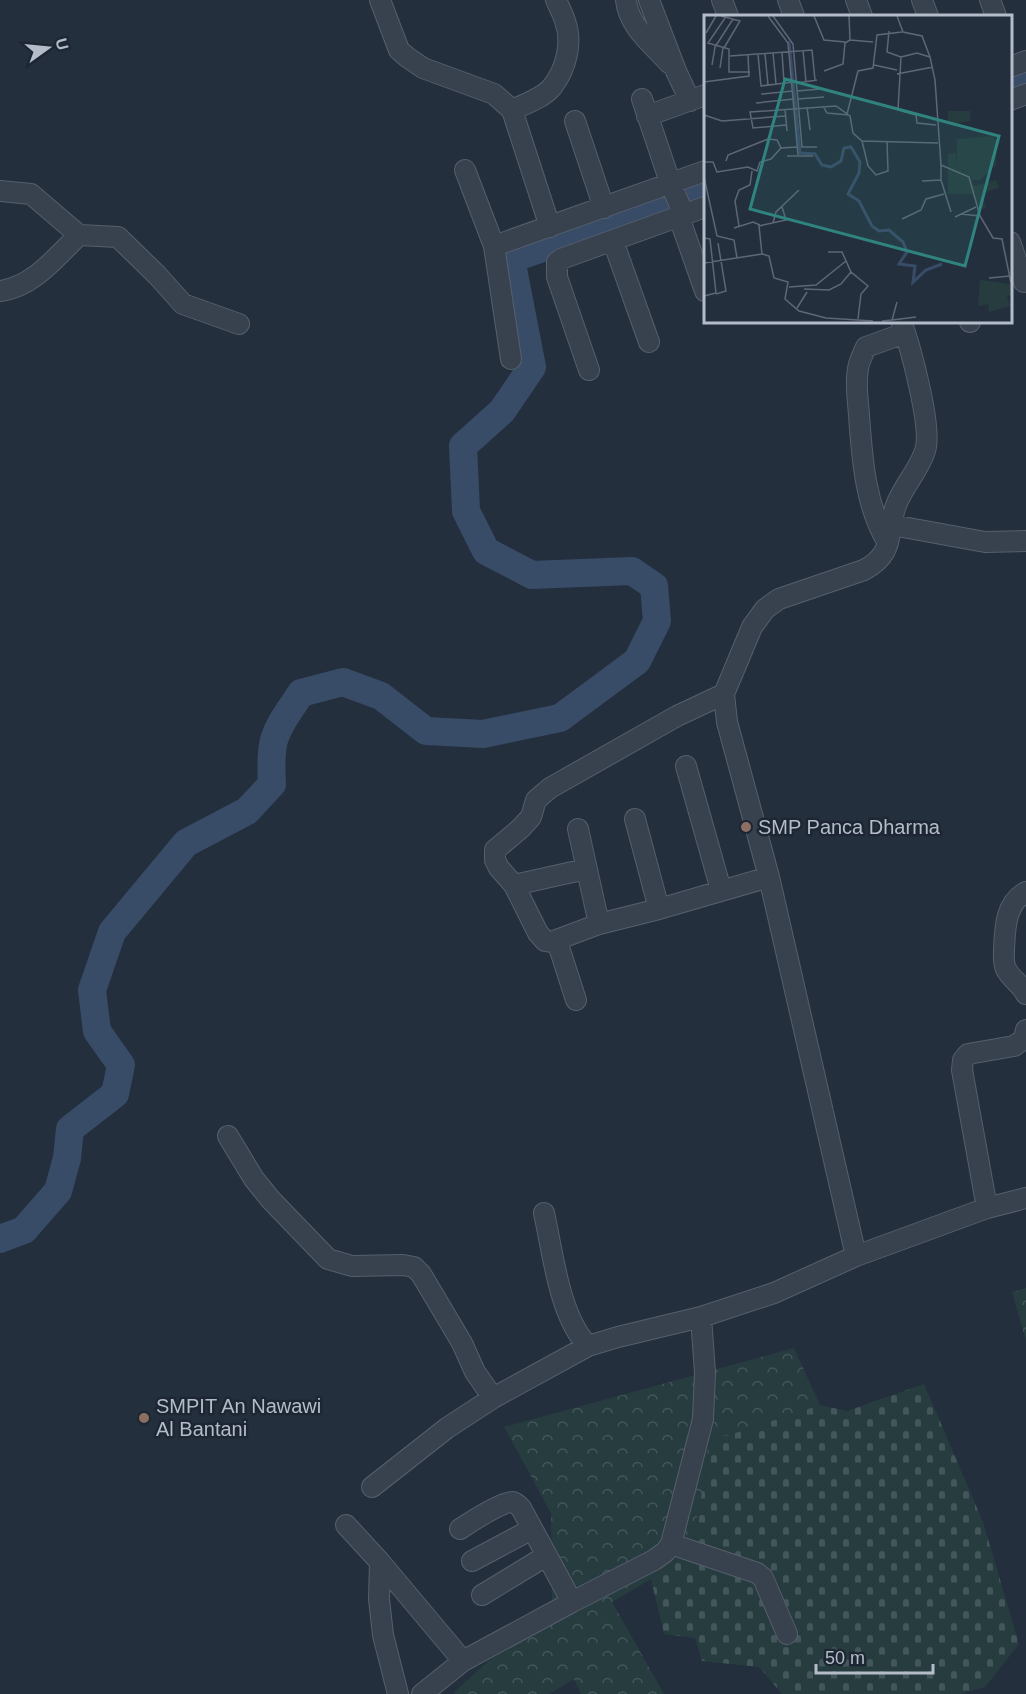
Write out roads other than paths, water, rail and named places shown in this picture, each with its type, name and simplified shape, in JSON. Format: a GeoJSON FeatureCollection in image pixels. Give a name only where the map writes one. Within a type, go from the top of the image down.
{"type":"FeatureCollection","features":[{"type":"Feature","properties":{"kind":"street"},"geometry":{"type":"LineString","coordinates":[[380,0],[399,50],[407,57],[423,68],[494,94],[512,110],[550,227]]}},
{"type":"Feature","properties":{"kind":"street"},"geometry":{"type":"LineString","coordinates":[[512,110],[532,101],[551,88],[564,64],[569,47],[566,23],[556,0]]}},
{"type":"Feature","properties":{"kind":"street"},"geometry":{"type":"LineString","coordinates":[[626,0],[629,15],[636,26],[697,98],[644,107],[704,285]]}},
{"type":"Feature","properties":{"kind":"street"},"geometry":{"type":"LineString","coordinates":[[649,0],[676,71]]}},
{"type":"Feature","properties":{"kind":"street"},"geometry":{"type":"LineString","coordinates":[[722,0],[728,15]]}},
{"type":"Feature","properties":{"kind":"street"},"geometry":{"type":"LineString","coordinates":[[788,0],[794,15]]}},
{"type":"Feature","properties":{"kind":"street"},"geometry":{"type":"LineString","coordinates":[[856,0],[862,15]]}},
{"type":"Feature","properties":{"kind":"street"},"geometry":{"type":"LineString","coordinates":[[922,0],[928,15]]}},
{"type":"Feature","properties":{"kind":"street"},"geometry":{"type":"LineString","coordinates":[[574,121],[604,208]]}},
{"type":"Feature","properties":{"kind":"street"},"geometry":{"type":"LineString","coordinates":[[465,170],[494,246],[511,359]]}},
{"type":"Feature","properties":{"kind":"street"},"geometry":{"type":"LineString","coordinates":[[494,246],[672,187],[704,171]]}},
{"type":"Feature","properties":{"kind":"street"},"geometry":{"type":"LineString","coordinates":[[0,191],[31,194],[79,235],[118,237],[183,304],[239,324]]}},
{"type":"Feature","properties":{"kind":"street"},"geometry":{"type":"LineString","coordinates":[[589,370],[556,270],[557,262],[704,207]]}},
{"type":"Feature","properties":{"kind":"street"},"geometry":{"type":"LineString","coordinates":[[0,291],[28,282],[79,235]]}},
{"type":"Feature","properties":{"kind":"street"},"geometry":{"type":"LineString","coordinates":[[613,241],[649,342]]}},
{"type":"Feature","properties":{"kind":"street"},"geometry":{"type":"LineString","coordinates":[[1011,245],[1024,282]]}},
{"type":"Feature","properties":{"kind":"street"},"geometry":{"type":"LineString","coordinates":[[856,1256],[769,877],[727,722],[724,694],[752,627],[765,609],[779,599],[875,564],[883,556],[890,534],[895,508],[927,449],[927,434],[914,358],[903,327],[867,347],[858,366],[861,442],[876,520],[890,534],[985,542],[1026,541]]}},
{"type":"Feature","properties":{"kind":"street"},"geometry":{"type":"LineString","coordinates":[[724,694],[677,716],[550,788],[536,800],[531,817],[495,850],[495,860],[514,885],[538,933],[545,941],[557,941],[599,924],[769,877]]}},
{"type":"Feature","properties":{"kind":"street"},"geometry":{"type":"LineString","coordinates":[[686,766],[721,890]]}},
{"type":"Feature","properties":{"kind":"street"},"geometry":{"type":"LineString","coordinates":[[635,819],[659,909]]}},
{"type":"Feature","properties":{"kind":"street"},"geometry":{"type":"LineString","coordinates":[[578,829],[599,924]]}},
{"type":"Feature","properties":{"kind":"street"},"geometry":{"type":"LineString","coordinates":[[514,885],[586,869]]}},
{"type":"Feature","properties":{"kind":"street"},"geometry":{"type":"LineString","coordinates":[[1026,892],[1019,895],[1007,916],[1004,963],[1006,969],[1018,981],[1026,994]]}},
{"type":"Feature","properties":{"kind":"street"},"geometry":{"type":"LineString","coordinates":[[557,941],[576,1000]]}},
{"type":"Feature","properties":{"kind":"street"},"geometry":{"type":"LineString","coordinates":[[987,1208],[962,1070],[963,1060],[968,1054],[1014,1046],[1024,1039],[1026,1030]]}},
{"type":"Feature","properties":{"kind":"street"},"geometry":{"type":"LineString","coordinates":[[228,1136],[254,1179],[271,1200],[328,1259],[352,1266],[380,1264],[414,1267],[462,1343],[475,1372],[493,1398]]}},
{"type":"Feature","properties":{"kind":"street"},"geometry":{"type":"LineString","coordinates":[[372,1487],[447,1428],[493,1398],[588,1347],[618,1337],[701,1317],[774,1293],[856,1256],[987,1208],[1026,1198]]}},
{"type":"Feature","properties":{"kind":"street"},"geometry":{"type":"LineString","coordinates":[[544,1213],[570,1320],[579,1337],[588,1347]]}},
{"type":"Feature","properties":{"kind":"street"},"geometry":{"type":"LineString","coordinates":[[422,1694],[463,1661],[654,1560],[671,1544],[704,1419],[705,1373],[701,1317]]}},
{"type":"Feature","properties":{"kind":"street"},"geometry":{"type":"LineString","coordinates":[[460,1529],[510,1502],[515,1503],[521,1508],[572,1602]]}},
{"type":"Feature","properties":{"kind":"street"},"geometry":{"type":"LineString","coordinates":[[346,1525],[463,1661]]}},
{"type":"Feature","properties":{"kind":"street"},"geometry":{"type":"LineString","coordinates":[[472,1562],[532,1529]]}},
{"type":"Feature","properties":{"kind":"street"},"geometry":{"type":"LineString","coordinates":[[671,1544],[757,1573],[768,1585],[787,1634]]}},
{"type":"Feature","properties":{"kind":"street"},"geometry":{"type":"LineString","coordinates":[[483,1595],[546,1556]]}},
{"type":"Feature","properties":{"kind":"street"},"geometry":{"type":"LineString","coordinates":[[380,1562],[379,1599],[383,1635],[398,1694]]}},
{"type":"Feature","properties":{"kind":"waterway"},"geometry":{"type":"LineString","coordinates":[[1011,81],[1026,75]]}},
{"type":"Feature","properties":{"kind":"waterway"},"geometry":{"type":"LineString","coordinates":[[0,1239],[24,1230],[58,1191],[67,1158],[70,1129],[115,1094],[121,1065],[97,1031],[92,990],[112,932],[186,843],[247,811],[272,784],[273,744],[280,726],[301,693],[343,682],[381,696],[426,731],[483,734],[560,718],[637,661],[657,621],[654,586],[632,571],[532,575],[486,551],[466,511],[463,446],[502,411],[532,367],[511,259],[704,191]]}},
{"type":"Feature","properties":{"kind":"place","name":"SMP Panca Dharma"},"geometry":{"type":"Point","coordinates":[746,827]}},
{"type":"Feature","properties":{"kind":"place","name":"SMPIT An Nawawi Al Bantani"},"geometry":{"type":"Point","coordinates":[144,1418]}}]}
